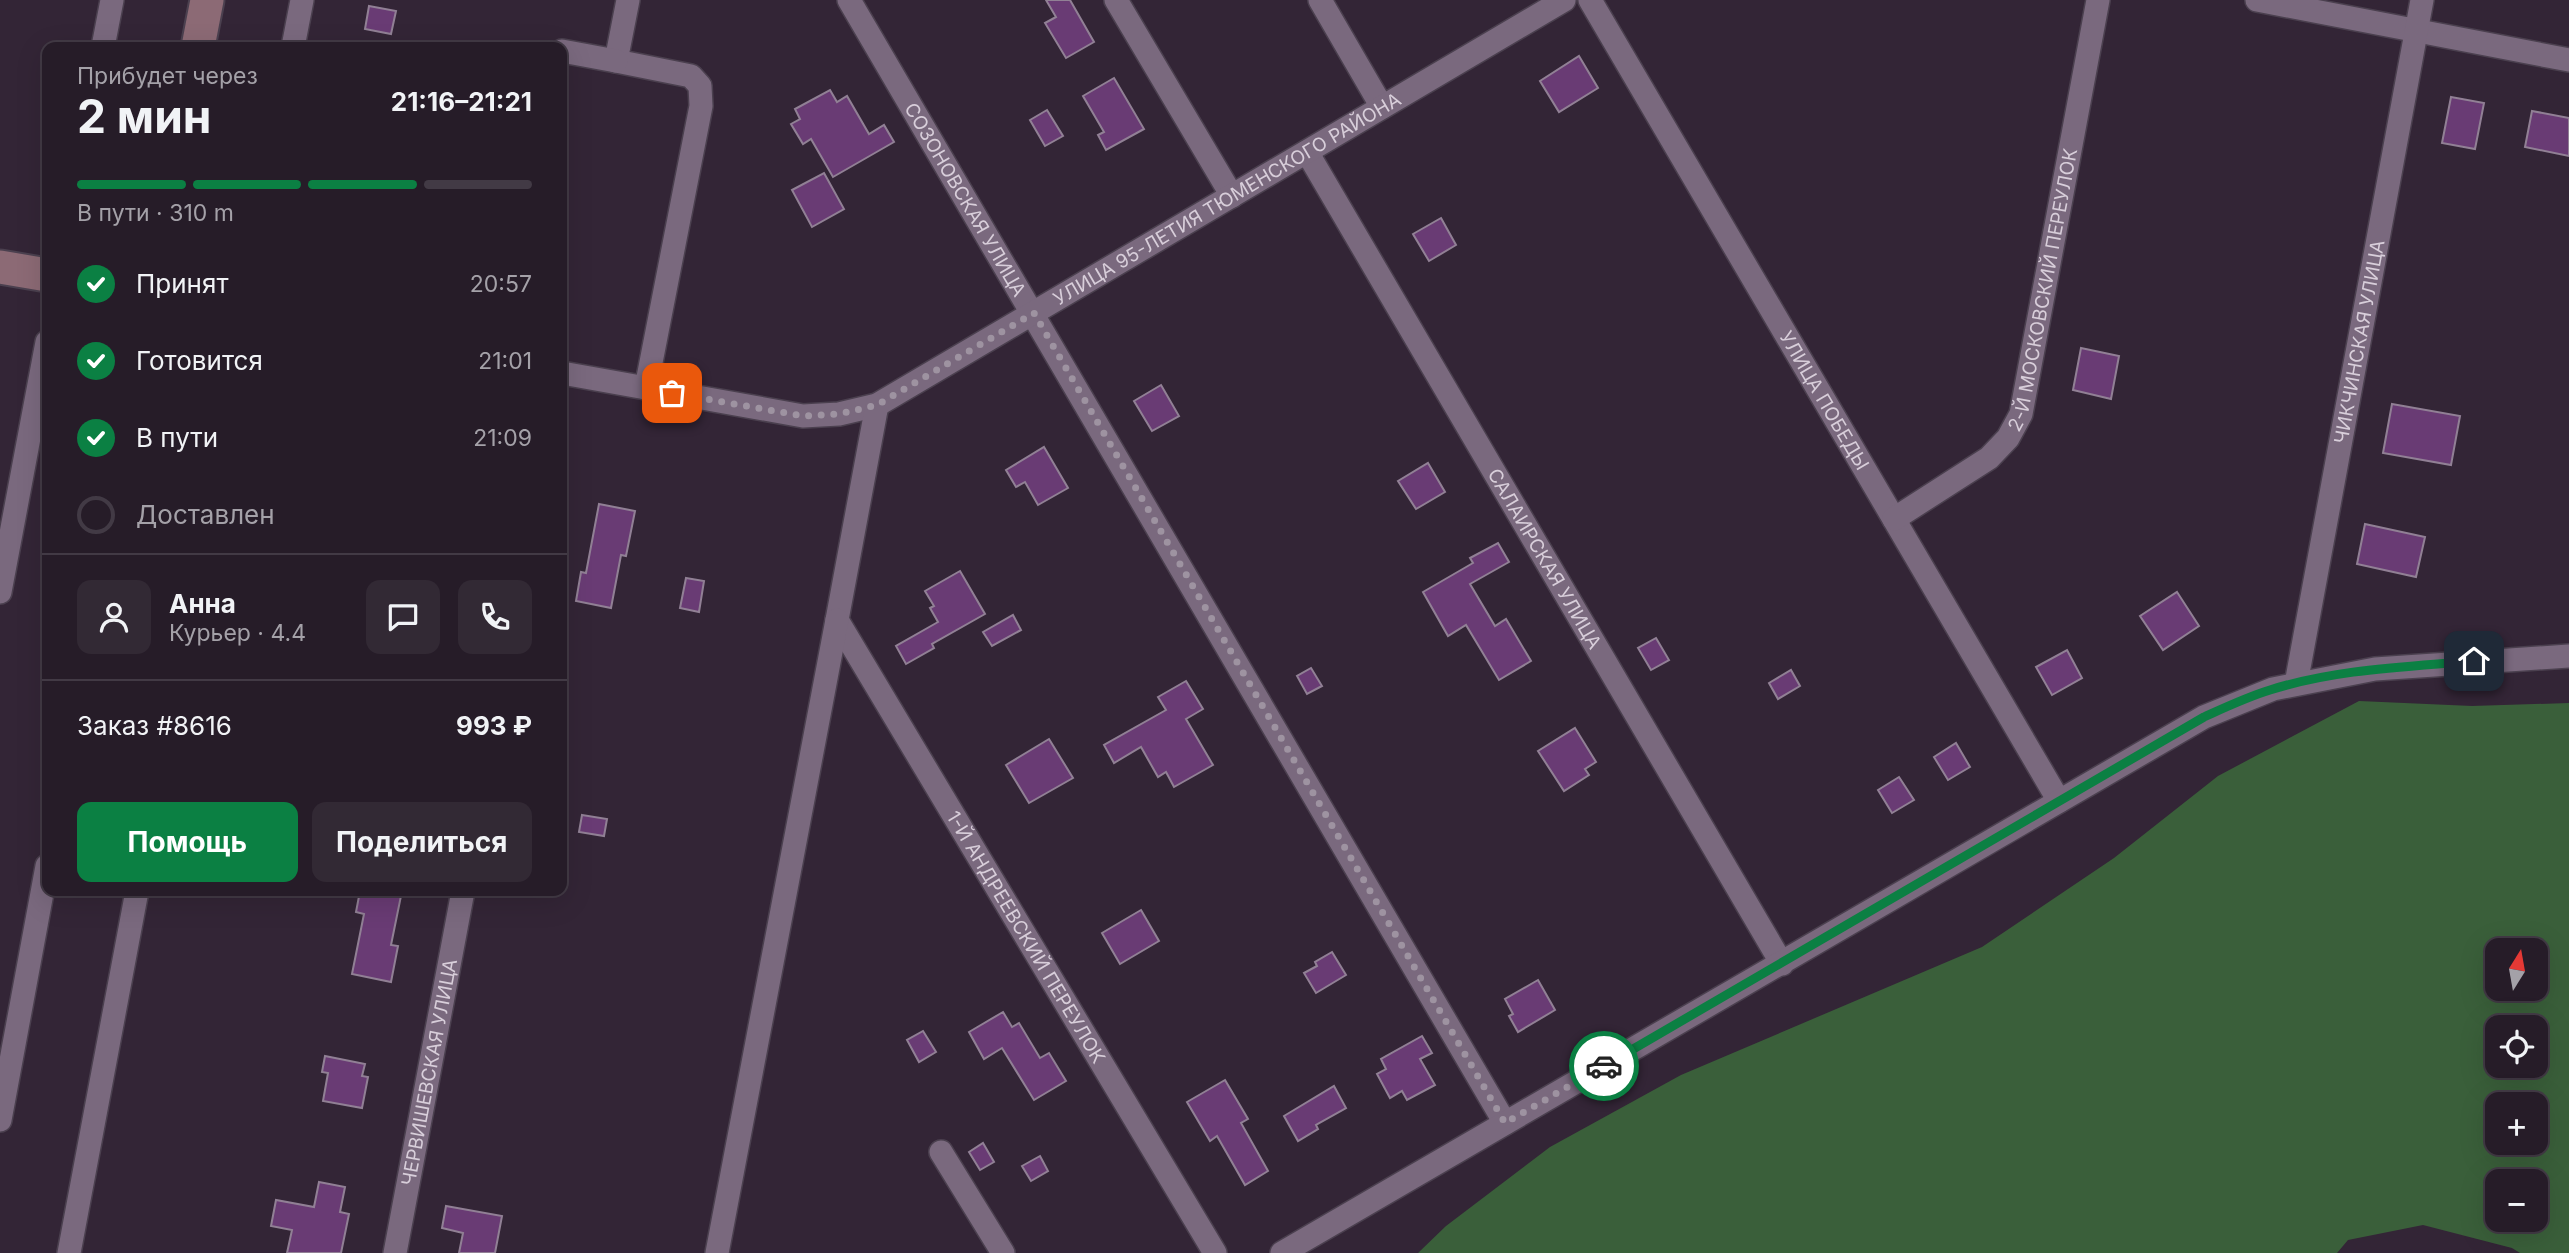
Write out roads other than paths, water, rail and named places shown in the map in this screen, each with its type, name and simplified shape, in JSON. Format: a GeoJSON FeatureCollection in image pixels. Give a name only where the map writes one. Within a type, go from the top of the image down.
{"type":"FeatureCollection","features":[{"type":"Feature","properties":{"kind":"street"},"geometry":{"type":"LineString","coordinates":[[104,42],[112,0]]}},
{"type":"Feature","properties":{"kind":"street"},"geometry":{"type":"LineString","coordinates":[[199,42],[207,0]]}},
{"type":"Feature","properties":{"kind":"street"},"geometry":{"type":"LineString","coordinates":[[294,42],[302,0]]}},
{"type":"Feature","properties":{"kind":"street"},"geometry":{"type":"LineString","coordinates":[[616,61],[628,0]]}},
{"type":"Feature","properties":{"kind":"street","name":"СОЗОНОВСКАЯ УЛИЦА"},"geometry":{"type":"LineString","coordinates":[[849,0],[1505,1123]]}},
{"type":"Feature","properties":{"kind":"street"},"geometry":{"type":"LineString","coordinates":[[1116,0],[1232,196]]}},
{"type":"Feature","properties":{"kind":"street"},"geometry":{"type":"LineString","coordinates":[[1320,0],[1382,107]]}},
{"type":"Feature","properties":{"kind":"street","name":"УЛИЦА 95-ЛЕТИЯ ТЮМЕНСКОГО РАЙОНА"},"geometry":{"type":"LineString","coordinates":[[567,374],[803,416],[839,414],[877,405],[1563,0]]}},
{"type":"Feature","properties":{"kind":"street","name":"УЛИЦА ПОБЕДЫ"},"geometry":{"type":"LineString","coordinates":[[1590,0],[2059,802]]}},
{"type":"Feature","properties":{"kind":"street","name":"2-Й МОСКОВСКИЙ ПЕРЕУЛОК"},"geometry":{"type":"LineString","coordinates":[[1894,519],[1989,458],[2008,438],[2021,414],[2098,0]]}},
{"type":"Feature","properties":{"kind":"street"},"geometry":{"type":"LineString","coordinates":[[2257,0],[2569,60]]}},
{"type":"Feature","properties":{"kind":"street","name":"ЧИКЧИНСКАЯ УЛИЦА"},"geometry":{"type":"LineString","coordinates":[[2296,684],[2422,0]]}},
{"type":"Feature","properties":{"kind":"street"},"geometry":{"type":"LineString","coordinates":[[567,52],[691,76],[700,86],[701,106],[646,388]]}},
{"type":"Feature","properties":{"kind":"street","name":"САЛАИРСКАЯ УЛИЦА"},"geometry":{"type":"LineString","coordinates":[[1307,152],[1782,964]]}},
{"type":"Feature","properties":{"kind":"street"},"geometry":{"type":"LineString","coordinates":[[0,267],[42,274]]}},
{"type":"Feature","properties":{"kind":"street"},"geometry":{"type":"LineString","coordinates":[[0,592],[42,369]]}},
{"type":"Feature","properties":{"kind":"street"},"geometry":{"type":"LineString","coordinates":[[717,1253],[877,405]]}},
{"type":"Feature","properties":{"kind":"street","name":"1-Й АНДРЕЕВСКИЙ ПЕРЕУЛОК"},"geometry":{"type":"LineString","coordinates":[[837,620],[1215,1253]]}},
{"type":"Feature","properties":{"kind":"street"},"geometry":{"type":"LineString","coordinates":[[1282,1253],[2204,717],[2254,696],[2296,684],[2375,669],[2569,656]]}},
{"type":"Feature","properties":{"kind":"street"},"geometry":{"type":"LineString","coordinates":[[0,1120],[42,893]]}},
{"type":"Feature","properties":{"kind":"street"},"geometry":{"type":"LineString","coordinates":[[69,1253],[136,896]]}},
{"type":"Feature","properties":{"kind":"street","name":"ЧЕРВИШЕВСКАЯ УЛИЦА"},"geometry":{"type":"LineString","coordinates":[[395,1253],[462,896]]}},
{"type":"Feature","properties":{"kind":"street"},"geometry":{"type":"LineString","coordinates":[[942,1152],[1003,1253]]}}]}
